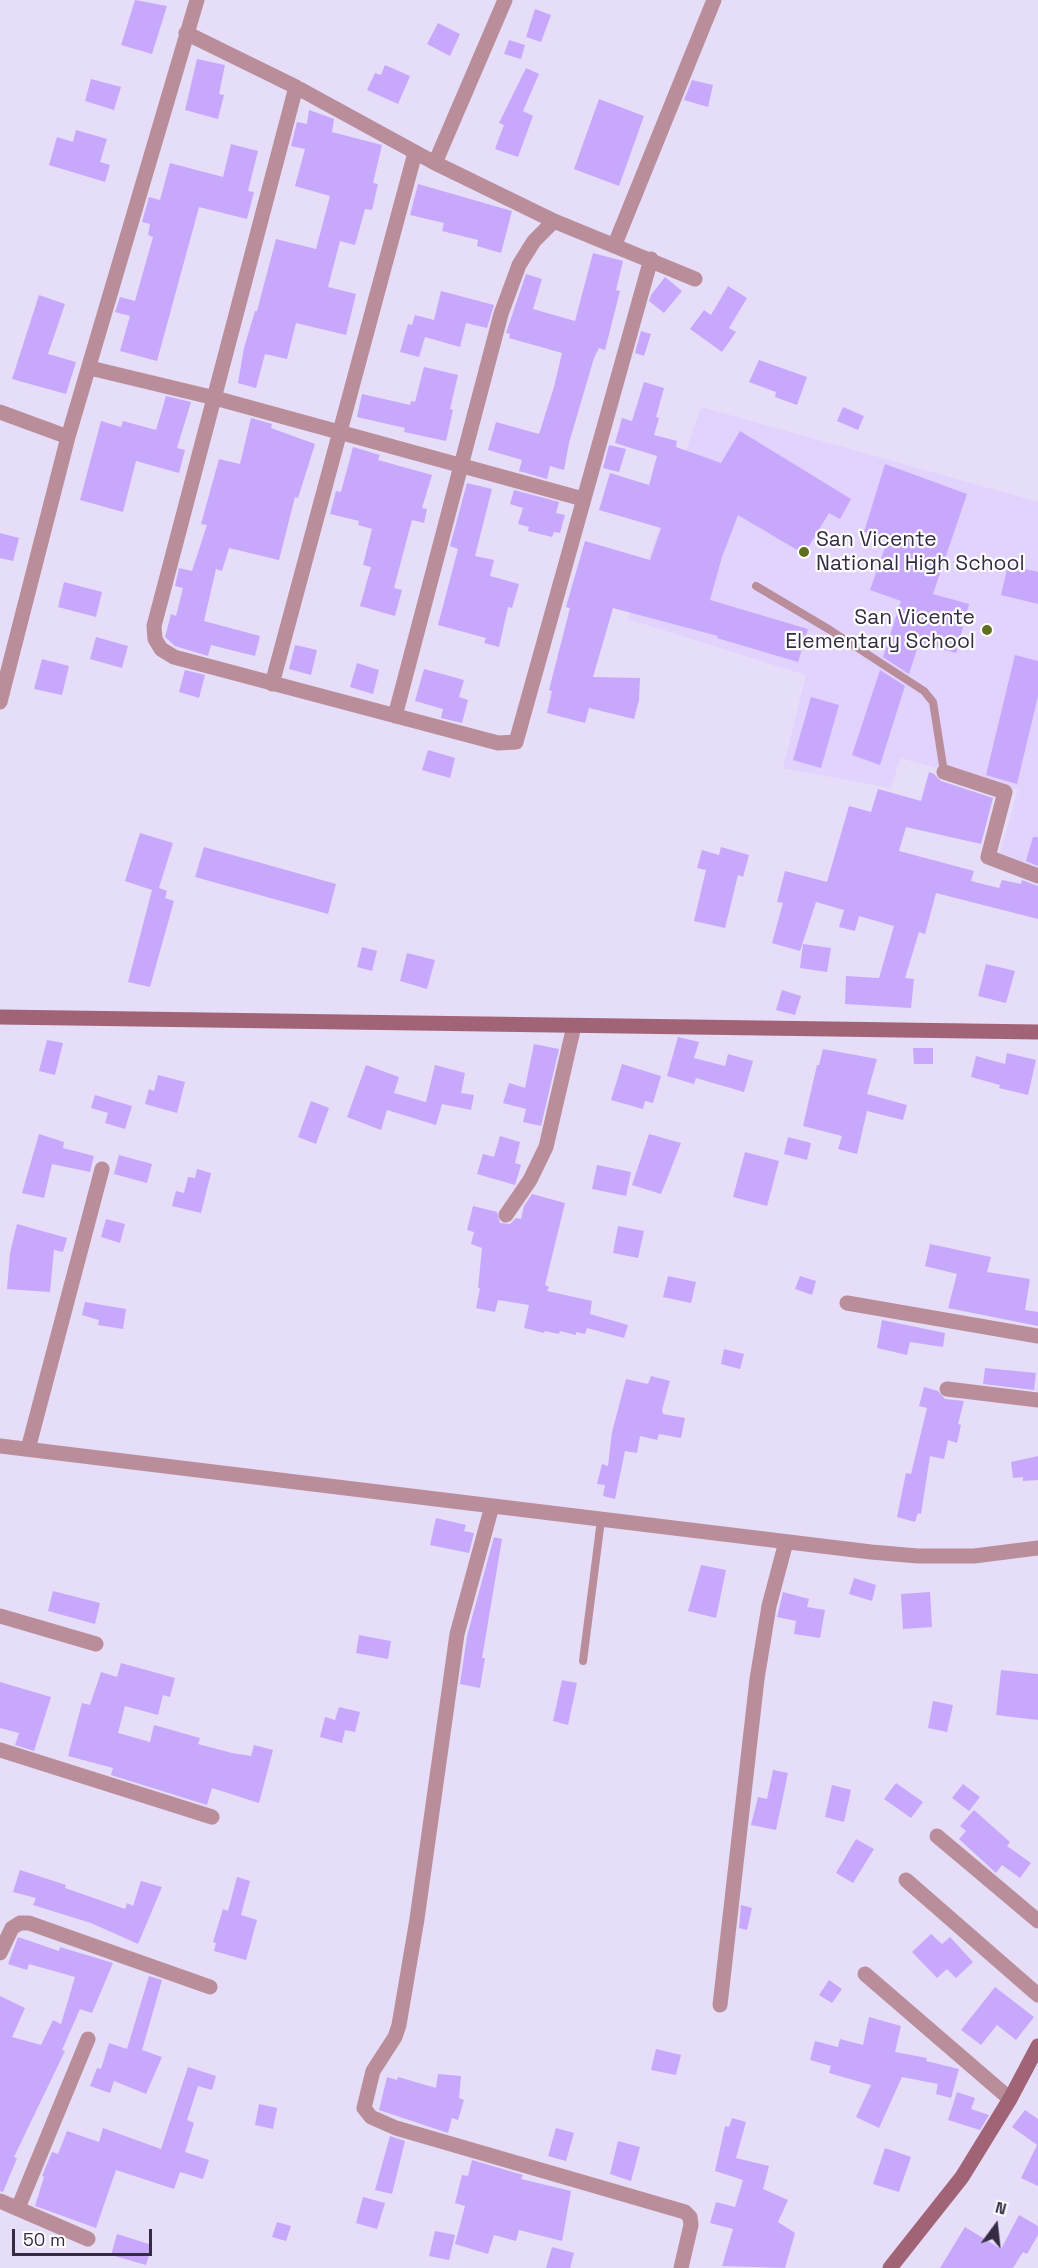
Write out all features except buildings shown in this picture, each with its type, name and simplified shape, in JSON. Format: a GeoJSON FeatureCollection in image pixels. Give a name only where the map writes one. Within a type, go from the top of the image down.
{"type":"FeatureCollection","features":[{"type":"Feature","properties":{"kind":"street"},"geometry":{"type":"LineString","coordinates":[[0,702],[68,437],[197,0]]}},
{"type":"Feature","properties":{"kind":"street"},"geometry":{"type":"LineString","coordinates":[[435,163],[505,0]]}},
{"type":"Feature","properties":{"kind":"street"},"geometry":{"type":"LineString","coordinates":[[615,244],[714,0]]}},
{"type":"Feature","properties":{"kind":"street"},"geometry":{"type":"LineString","coordinates":[[186,33],[296,87],[435,163],[554,220],[695,279]]}},
{"type":"Feature","properties":{"kind":"street"},"geometry":{"type":"LineString","coordinates":[[296,87],[154,626],[155,639],[161,649],[174,657],[498,742],[516,742],[651,260]]}},
{"type":"Feature","properties":{"kind":"street"},"geometry":{"type":"LineString","coordinates":[[272,684],[415,153]]}},
{"type":"Feature","properties":{"kind":"street"},"geometry":{"type":"LineString","coordinates":[[395,716],[501,314],[519,265],[534,241],[554,220]]}},
{"type":"Feature","properties":{"kind":"street"},"geometry":{"type":"LineString","coordinates":[[90,368],[215,398],[583,499]]}},
{"type":"Feature","properties":{"kind":"street"},"geometry":{"type":"LineString","coordinates":[[0,412],[68,437]]}},
{"type":"Feature","properties":{"kind":"street"},"geometry":{"type":"LineString","coordinates":[[944,772],[1005,792],[988,856],[1038,876]]}},
{"type":"Feature","properties":{"kind":"street"},"geometry":{"type":"LineString","coordinates":[[0,1017],[1038,1032]]}},
{"type":"Feature","properties":{"kind":"street"},"geometry":{"type":"LineString","coordinates":[[506,1215],[530,1180],[546,1146],[574,1026]]}},
{"type":"Feature","properties":{"kind":"street"},"geometry":{"type":"LineString","coordinates":[[28,1449],[102,1169]]}},
{"type":"Feature","properties":{"kind":"street"},"geometry":{"type":"LineString","coordinates":[[847,1303],[1038,1336]]}},
{"type":"Feature","properties":{"kind":"street"},"geometry":{"type":"LineString","coordinates":[[947,1389],[1038,1400]]}},
{"type":"Feature","properties":{"kind":"street"},"geometry":{"type":"LineString","coordinates":[[0,1446],[601,1520],[918,1556],[974,1556],[1038,1548]]}},
{"type":"Feature","properties":{"kind":"street"},"geometry":{"type":"LineString","coordinates":[[492,1506],[457,1634],[417,1919],[399,2025],[395,2037],[373,2071],[364,2108],[371,2116],[415,2134],[679,2209],[690,2217],[691,2225],[681,2268]]}},
{"type":"Feature","properties":{"kind":"street"},"geometry":{"type":"LineString","coordinates":[[720,2005],[757,1678],[769,1606],[786,1542]]}},
{"type":"Feature","properties":{"kind":"street"},"geometry":{"type":"LineString","coordinates":[[0,1616],[96,1644]]}},
{"type":"Feature","properties":{"kind":"street"},"geometry":{"type":"LineString","coordinates":[[0,1750],[212,1817]]}},
{"type":"Feature","properties":{"kind":"street"},"geometry":{"type":"LineString","coordinates":[[937,1836],[1038,1921]]}},
{"type":"Feature","properties":{"kind":"street"},"geometry":{"type":"LineString","coordinates":[[906,1880],[1038,1995]]}},
{"type":"Feature","properties":{"kind":"street"},"geometry":{"type":"LineString","coordinates":[[0,1953],[12,1928],[20,1923],[28,1923],[210,1987]]}},
{"type":"Feature","properties":{"kind":"street"},"geometry":{"type":"LineString","coordinates":[[865,1974],[1010,2100]]}},
{"type":"Feature","properties":{"kind":"street"},"geometry":{"type":"LineString","coordinates":[[18,2208],[88,2038]]}},
{"type":"Feature","properties":{"kind":"street"},"geometry":{"type":"LineString","coordinates":[[890,2268],[962,2177],[1010,2100],[1038,2046]]}},
{"type":"Feature","properties":{"kind":"street"},"geometry":{"type":"LineString","coordinates":[[0,2201],[88,2239]]}},
{"type":"Feature","properties":{"kind":"lane"},"geometry":{"type":"LineString","coordinates":[[756,586],[830,630],[924,691],[933,702],[944,772]]}},
{"type":"Feature","properties":{"kind":"lane"},"geometry":{"type":"LineString","coordinates":[[583,1661],[601,1520]]}},
{"type":"Feature","properties":{"kind":"shaded area","name":"San Vicente National High School"},"geometry":{"type":"Polygon","coordinates":[[[701,407],[1038,502],[1038,868],[1000,853],[1018,790],[900,758],[891,788],[783,768],[806,675],[628,619],[701,407]]]}},
{"type":"Feature","properties":{"kind":"place","name":"San Vicente National High School"},"geometry":{"type":"Point","coordinates":[804,552]}},
{"type":"Feature","properties":{"kind":"place","name":"San Vicente Elementary School"},"geometry":{"type":"Point","coordinates":[987,630]}}]}
